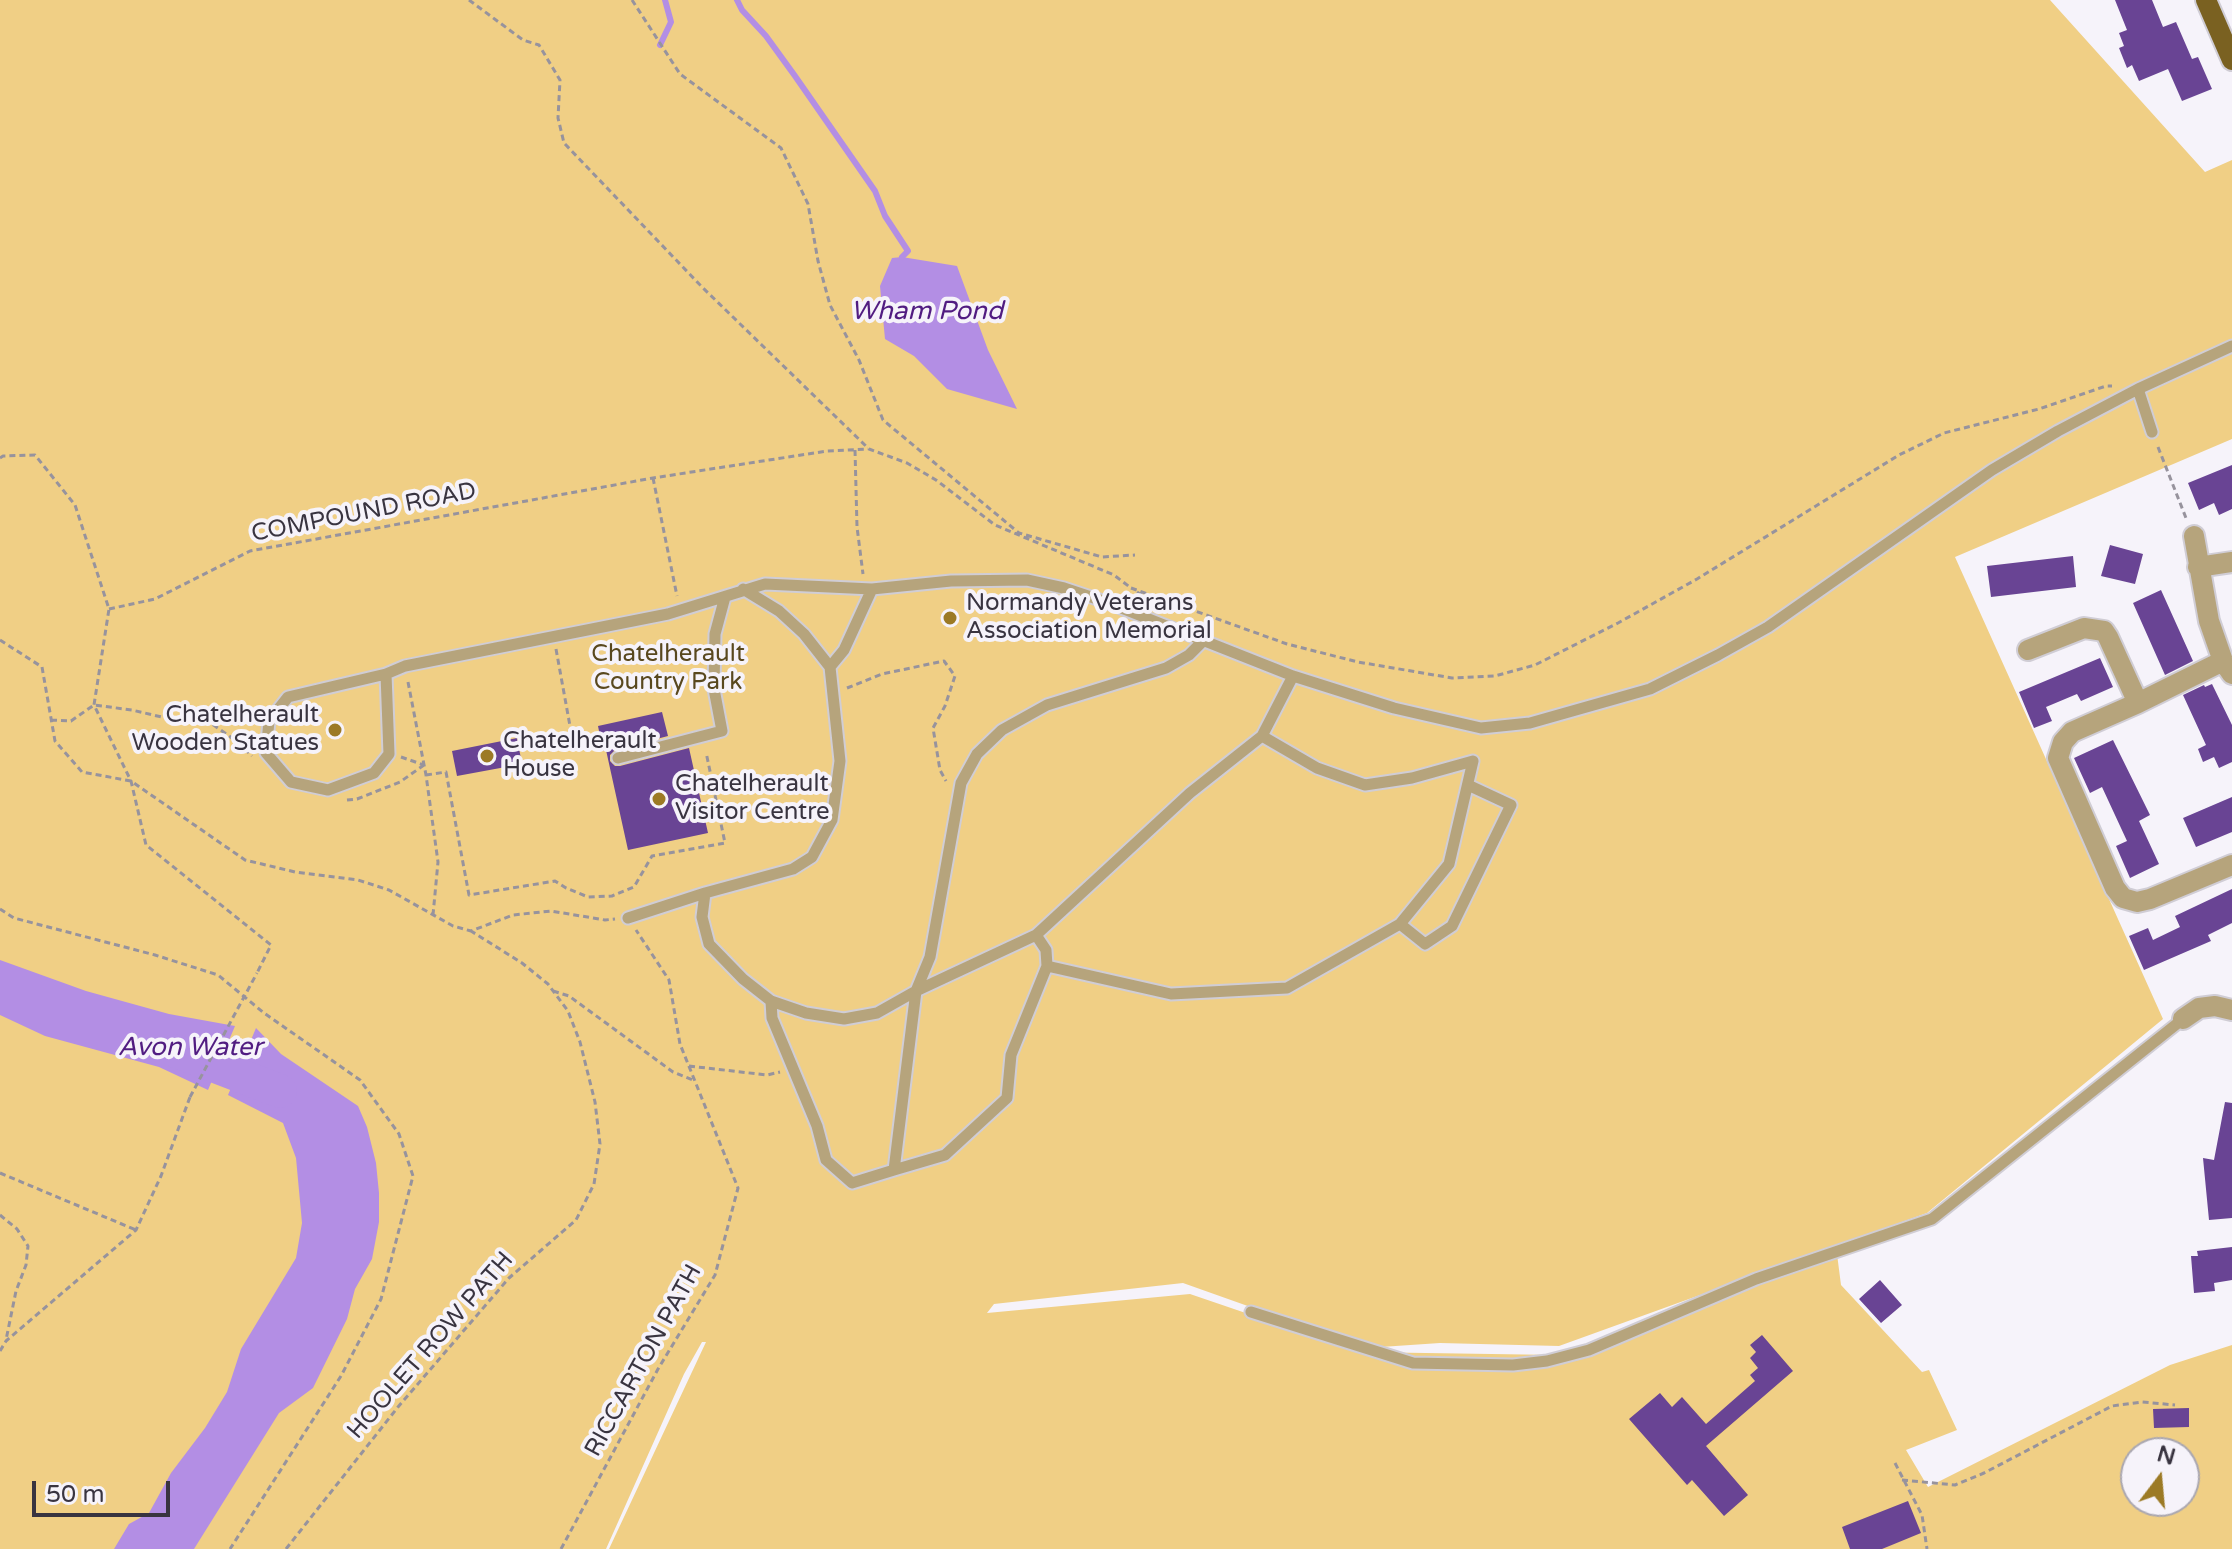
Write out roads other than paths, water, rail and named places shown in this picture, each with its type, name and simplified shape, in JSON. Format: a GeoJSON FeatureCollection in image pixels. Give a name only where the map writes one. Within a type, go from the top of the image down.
{"type":"FeatureCollection","features":[{"type":"Feature","properties":{"kind":"main road"},"geometry":{"type":"LineString","coordinates":[[2206,0],[2227,36],[2232,60]]}},
{"type":"Feature","properties":{"kind":"street"},"geometry":{"type":"LineString","coordinates":[[2194,536],[2209,621],[2227,668],[2072,732],[2063,742],[2058,758],[2115,888],[2123,898],[2137,902],[2232,865]]}},
{"type":"Feature","properties":{"kind":"street"},"geometry":{"type":"LineString","coordinates":[[2198,567],[2232,562]]}},
{"type":"Feature","properties":{"kind":"street"},"geometry":{"type":"LineString","coordinates":[[2028,650],[2084,628],[2104,631],[2138,703]]}},
{"type":"Feature","properties":{"kind":"street"},"geometry":{"type":"LineString","coordinates":[[2183,1019],[2199,1008],[2215,1006],[2232,1010]]}},
{"type":"Feature","properties":{"kind":"lane"},"geometry":{"type":"LineString","coordinates":[[386,674],[389,754],[374,773],[328,790],[291,782],[266,753],[269,721],[288,697],[386,674],[405,666],[668,614],[765,584],[868,585],[1027,580],[1106,602],[1293,676],[1394,708],[1481,728],[1530,723],[1650,689],[1768,627],[1992,470],[2138,389],[2232,346]]}},
{"type":"Feature","properties":{"kind":"lane"},"geometry":{"type":"LineString","coordinates":[[2138,389],[2152,432]]}},
{"type":"Feature","properties":{"kind":"lane"},"geometry":{"type":"LineString","coordinates":[[830,667],[844,650],[868,585]]}},
{"type":"Feature","properties":{"kind":"lane"},"geometry":{"type":"LineString","coordinates":[[628,918],[793,869],[812,857],[824,840],[832,820],[838,790],[840,740],[830,667],[804,634],[779,611],[743,589]]}},
{"type":"Feature","properties":{"kind":"lane"},"geometry":{"type":"LineString","coordinates":[[618,758],[722,731],[714,689],[715,634],[725,597]]}},
{"type":"Feature","properties":{"kind":"lane"},"geometry":{"type":"LineString","coordinates":[[894,1170],[916,991],[930,957],[961,783],[977,754],[1002,730],[1047,705],[1166,668],[1189,655],[1204,640]]}},
{"type":"Feature","properties":{"kind":"lane"},"geometry":{"type":"LineString","coordinates":[[705,893],[702,917],[709,944],[743,979],[771,1001],[806,1013],[844,1019],[877,1013],[916,991],[1036,935],[1190,793],[1262,736],[1293,676]]}},
{"type":"Feature","properties":{"kind":"lane"},"geometry":{"type":"LineString","coordinates":[[1047,966],[1171,994],[1287,988],[1400,924],[1449,864],[1473,761],[1412,778],[1365,785],[1317,768],[1262,736]]}},
{"type":"Feature","properties":{"kind":"lane"},"geometry":{"type":"LineString","coordinates":[[1400,924],[1425,944],[1452,926],[1511,805],[1468,785]]}},
{"type":"Feature","properties":{"kind":"lane"},"geometry":{"type":"LineString","coordinates":[[771,1001],[772,1018],[817,1126],[826,1160],[852,1183],[945,1155],[1007,1098],[1011,1055],[1047,966],[1046,950],[1036,935]]}},
{"type":"Feature","properties":{"kind":"lane"},"geometry":{"type":"LineString","coordinates":[[1251,1312],[1413,1363],[1513,1365],[1547,1361],[1589,1350],[1756,1279],[1932,1219],[2183,1019]]}},
{"type":"Feature","properties":{"kind":"water","name":"Wham Pond"},"geometry":{"type":"Polygon","coordinates":[[[892,258],[957,266],[988,350],[1017,409],[947,389],[914,356],[885,339],[880,286],[892,258]]]}},
{"type":"Feature","properties":{"kind":"water","name":"Avon Water"},"geometry":{"type":"Polygon","coordinates":[[[0,960],[86,991],[169,1014],[235,1026],[208,1090],[159,1067],[45,1036],[0,1015],[0,960]]]}},
{"type":"Feature","properties":{"kind":"water"},"geometry":{"type":"Polygon","coordinates":[[[256,1028],[281,1054],[358,1106],[376,1163],[379,1193],[379,1222],[372,1259],[355,1289],[347,1319],[313,1388],[279,1413],[194,1549],[114,1549],[129,1524],[149,1513],[171,1473],[205,1428],[227,1392],[241,1349],[296,1258],[302,1223],[296,1158],[283,1123],[228,1095],[256,1028]]]}},
{"type":"Feature","properties":{"kind":"waterway"},"geometry":{"type":"LineString","coordinates":[[660,45],[671,22],[665,0]]}},
{"type":"Feature","properties":{"kind":"waterway"},"geometry":{"type":"LineString","coordinates":[[737,0],[795,76],[875,191],[885,216],[908,251],[902,257]]}},
{"type":"Feature","properties":{"kind":"waterway","name":"Avon Water"},"geometry":{"type":"LineString","coordinates":[[176,1051],[280,1091]]}},
{"type":"Feature","properties":{"kind":"place","name":"Normandy Veterans Association Memorial"},"geometry":{"type":"Point","coordinates":[950,618]}},
{"type":"Feature","properties":{"kind":"place","name":"Chatelherault Wooden Statues"},"geometry":{"type":"Point","coordinates":[335,730]}},
{"type":"Feature","properties":{"kind":"place","name":"Chatelherault House"},"geometry":{"type":"Point","coordinates":[487,756]}},
{"type":"Feature","properties":{"kind":"place","name":"Chatelherault Visitor Centre"},"geometry":{"type":"Point","coordinates":[659,799]}},
{"type":"Feature","properties":{"kind":"park label","name":"Chatelherault Country Park"},"geometry":{"type":"Point","coordinates":[668,669]}}]}
